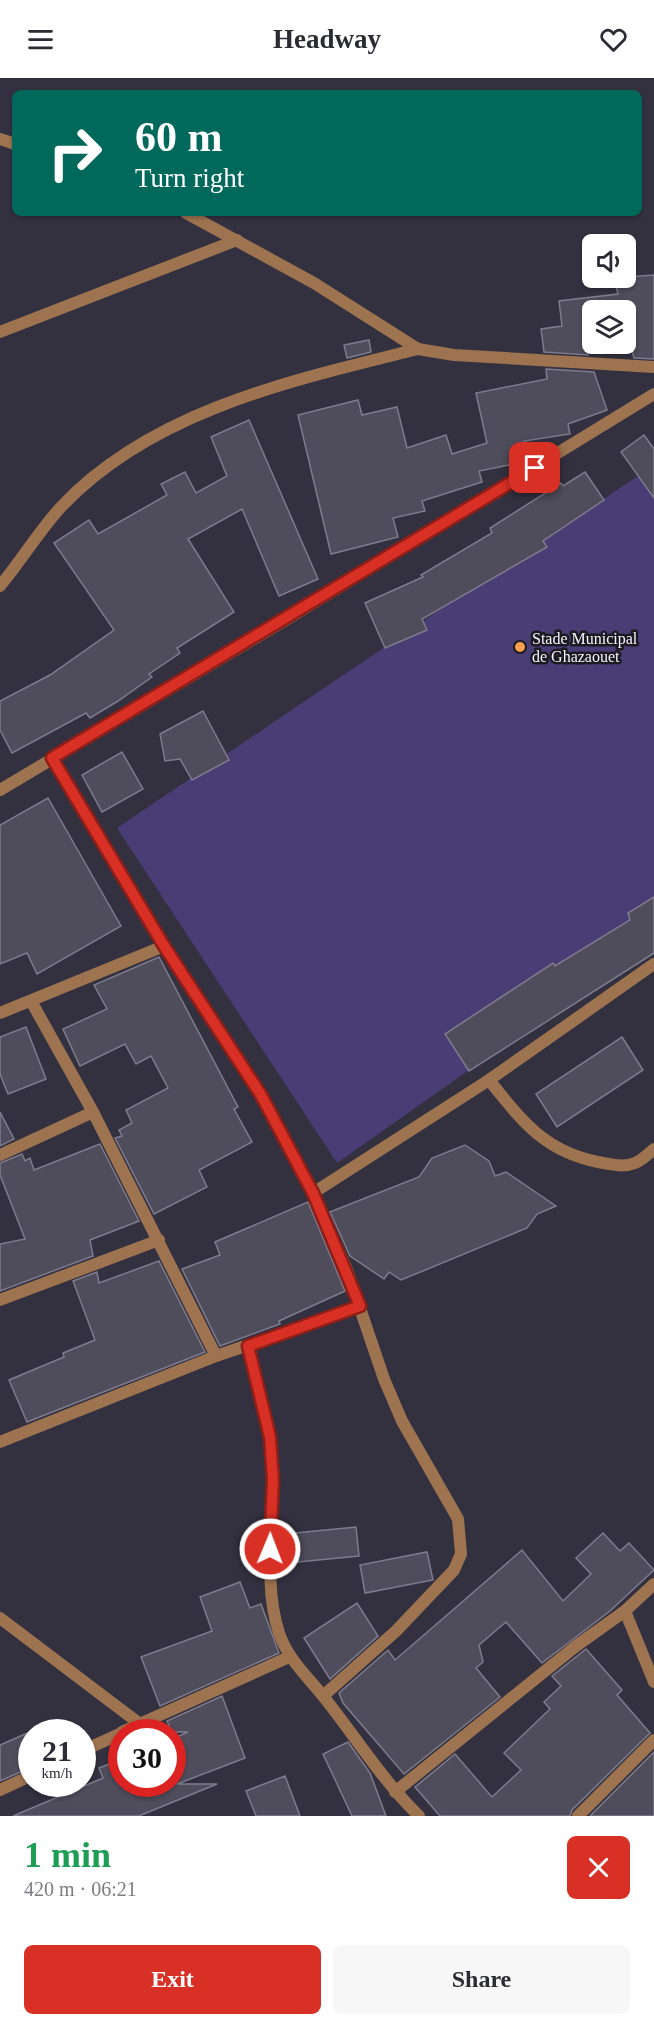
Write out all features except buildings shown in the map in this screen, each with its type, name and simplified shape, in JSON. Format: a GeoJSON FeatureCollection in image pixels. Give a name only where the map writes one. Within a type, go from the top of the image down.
{"type":"FeatureCollection","features":[{"type":"Feature","properties":{"kind":"street"},"geometry":{"type":"LineString","coordinates":[[192,216],[314,283],[418,349],[454,355],[654,368]]}},
{"type":"Feature","properties":{"kind":"street"},"geometry":{"type":"LineString","coordinates":[[0,332],[237,240]]}},
{"type":"Feature","properties":{"kind":"street"},"geometry":{"type":"LineString","coordinates":[[0,586],[61,507],[103,470],[155,437],[185,421],[292,381],[418,349]]}},
{"type":"Feature","properties":{"kind":"street"},"geometry":{"type":"LineString","coordinates":[[0,790],[292,616],[654,394]]}},
{"type":"Feature","properties":{"kind":"street"},"geometry":{"type":"LineString","coordinates":[[52,758],[164,946],[261,1095],[313,1193],[360,1306],[384,1379],[402,1421],[458,1519],[461,1554],[454,1570],[396,1631],[323,1696]]}},
{"type":"Feature","properties":{"kind":"street"},"geometry":{"type":"LineString","coordinates":[[0,1013],[164,946]]}},
{"type":"Feature","properties":{"kind":"street"},"geometry":{"type":"LineString","coordinates":[[313,1193],[489,1080],[654,964]]}},
{"type":"Feature","properties":{"kind":"street"},"geometry":{"type":"LineString","coordinates":[[31,1001],[93,1113],[216,1356]]}},
{"type":"Feature","properties":{"kind":"street"},"geometry":{"type":"LineString","coordinates":[[489,1080],[518,1117],[552,1147],[618,1166],[636,1163],[654,1149]]}},
{"type":"Feature","properties":{"kind":"street"},"geometry":{"type":"LineString","coordinates":[[0,1155],[93,1113]]}},
{"type":"Feature","properties":{"kind":"street"},"geometry":{"type":"LineString","coordinates":[[0,1300],[159,1240]]}},
{"type":"Feature","properties":{"kind":"street"},"geometry":{"type":"LineString","coordinates":[[0,1442],[216,1356],[360,1306]]}},
{"type":"Feature","properties":{"kind":"street"},"geometry":{"type":"LineString","coordinates":[[248,1346],[270,1437],[273,1480],[270,1570],[273,1609],[279,1633],[289,1657],[323,1696],[395,1792],[419,1816]]}},
{"type":"Feature","properties":{"kind":"street"},"geometry":{"type":"LineString","coordinates":[[395,1792],[576,1646],[626,1611],[654,1584]]}},
{"type":"Feature","properties":{"kind":"street"},"geometry":{"type":"LineString","coordinates":[[626,1611],[654,1682]]}},
{"type":"Feature","properties":{"kind":"street"},"geometry":{"type":"LineString","coordinates":[[0,1618],[133,1719]]}},
{"type":"Feature","properties":{"kind":"street"},"geometry":{"type":"LineString","coordinates":[[151,1719],[289,1657]]}},
{"type":"Feature","properties":{"kind":"street"},"geometry":{"type":"LineString","coordinates":[[578,1816],[654,1740]]}},
{"type":"Feature","properties":{"kind":"street"},"geometry":{"type":"LineString","coordinates":[[0,1790],[18,1782]]}},
{"type":"Feature","properties":{"kind":"shaded area","name":"Stade Municipal de Ghazaouet"},"geometry":{"type":"Polygon","coordinates":[[[654,465],[654,940],[337,1163],[117,828],[654,465]]]}},
{"type":"Feature","properties":{"kind":"place","name":"Stade Municipal de Ghazaouet"},"geometry":{"type":"Point","coordinates":[520,647]}},
{"type":"Feature","properties":{"kind":"route"},"geometry":{"type":"LineString","coordinates":[[270,1549],[273,1480],[270,1437],[248,1346],[360,1306],[313,1193],[261,1095],[164,946],[52,758],[535,468]]}}]}
